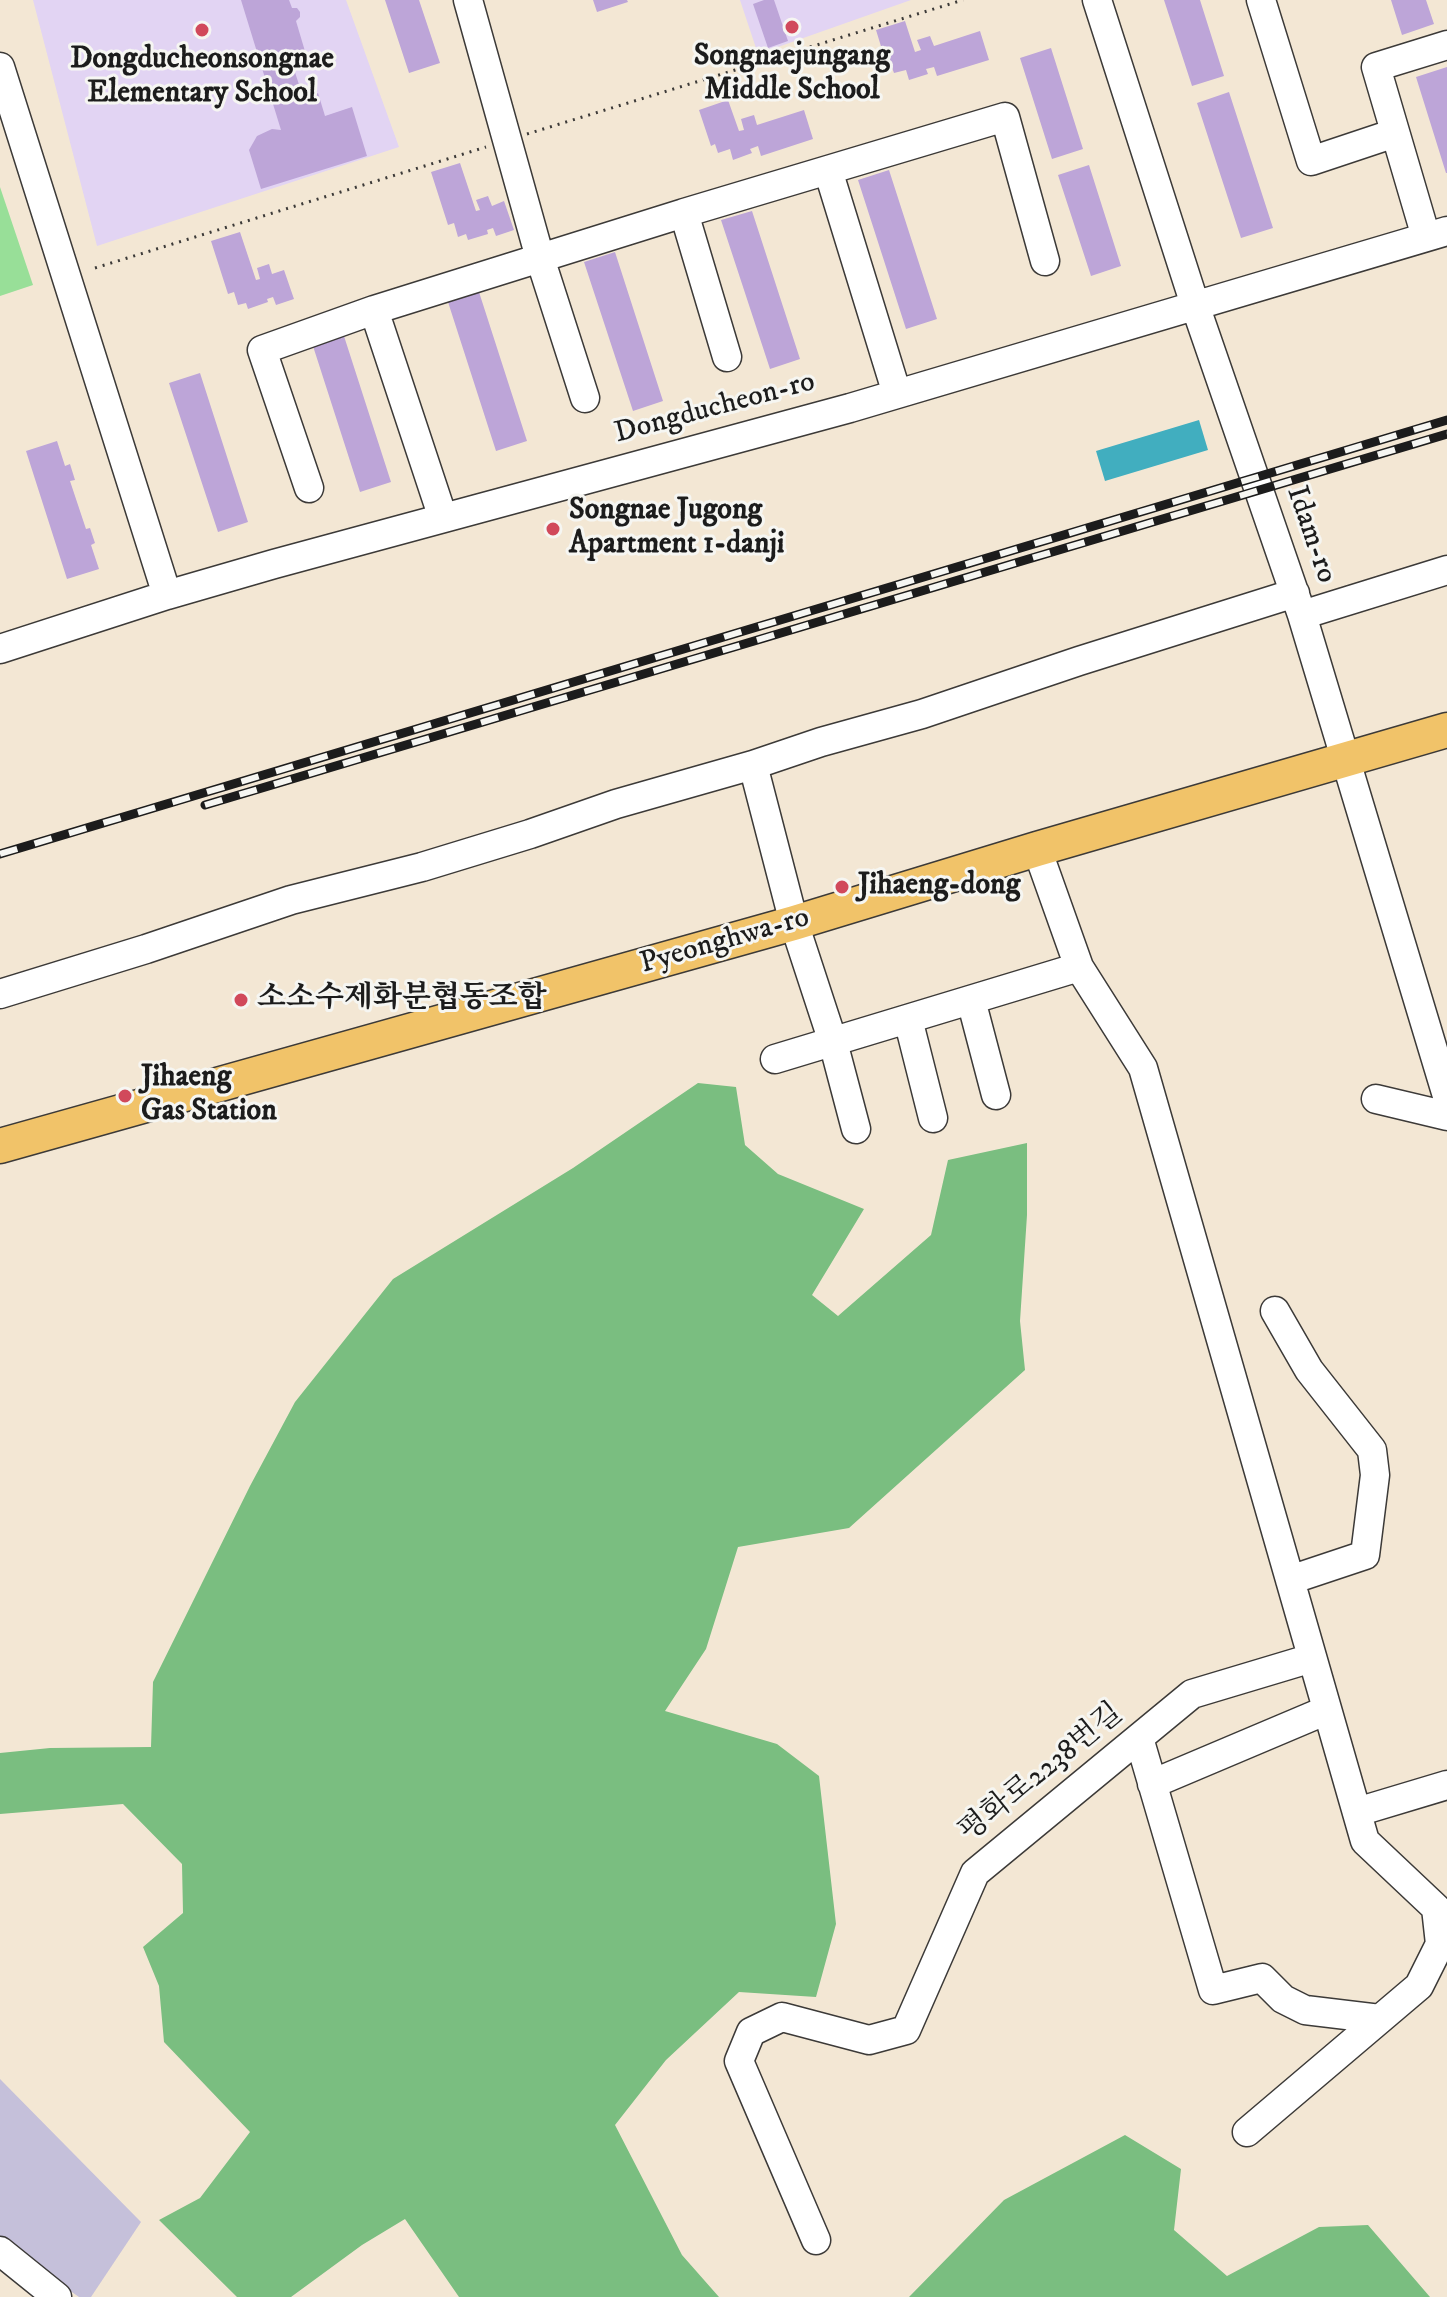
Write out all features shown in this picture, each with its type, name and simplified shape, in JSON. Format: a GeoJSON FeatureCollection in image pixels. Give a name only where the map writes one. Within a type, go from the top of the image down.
{"type":"FeatureCollection","features":[{"type":"Feature","properties":{"kind":"main road","name":"Pyeonghwa-ro"},"geometry":{"type":"LineString","coordinates":[[0,1146],[794,923],[1447,730]]}},
{"type":"Feature","properties":{"kind":"street"},"geometry":{"type":"LineString","coordinates":[[468,0],[540,258],[585,398]]}},
{"type":"Feature","properties":{"kind":"street","name":"Idam-ro"},"geometry":{"type":"LineString","coordinates":[[1097,0],[1195,305],[1298,604],[1447,1096]]}},
{"type":"Feature","properties":{"kind":"street"},"geometry":{"type":"LineString","coordinates":[[1261,0],[1311,161],[1395,133]]}},
{"type":"Feature","properties":{"kind":"street"},"geometry":{"type":"LineString","coordinates":[[1436,234],[1395,133],[1376,67],[1447,45]]}},
{"type":"Feature","properties":{"kind":"street"},"geometry":{"type":"LineString","coordinates":[[0,67],[167,595]]}},
{"type":"Feature","properties":{"kind":"street"},"geometry":{"type":"LineString","coordinates":[[309,488],[262,350],[374,310],[684,213],[1005,117],[1045,261]]}},
{"type":"Feature","properties":{"kind":"street"},"geometry":{"type":"LineString","coordinates":[[828,170],[897,394]]}},
{"type":"Feature","properties":{"kind":"street"},"geometry":{"type":"LineString","coordinates":[[684,213],[727,357]]}},
{"type":"Feature","properties":{"kind":"street","name":"Dongducheon-ro"},"geometry":{"type":"LineString","coordinates":[[0,649],[167,595],[897,394],[1436,234]]}},
{"type":"Feature","properties":{"kind":"street"},"geometry":{"type":"LineString","coordinates":[[374,310],[443,518]]}},
{"type":"Feature","properties":{"kind":"street"},"geometry":{"type":"LineString","coordinates":[[0,994],[291,900],[422,867],[616,804],[922,714],[1079,661],[1298,604],[1447,570]]}},
{"type":"Feature","properties":{"kind":"street"},"geometry":{"type":"LineString","coordinates":[[753,765],[794,923],[833,1042],[856,1129]]}},
{"type":"Feature","properties":{"kind":"street"},"geometry":{"type":"LineString","coordinates":[[1037,849],[1079,967],[1143,1068],[1365,1841],[1436,1908],[1440,1944],[1419,1986],[1247,2132]]}},
{"type":"Feature","properties":{"kind":"street"},"geometry":{"type":"LineString","coordinates":[[775,1059],[1079,967]]}},
{"type":"Feature","properties":{"kind":"street"},"geometry":{"type":"LineString","coordinates":[[971,1000],[996,1095]]}},
{"type":"Feature","properties":{"kind":"street"},"geometry":{"type":"LineString","coordinates":[[908,1019],[933,1118]]}},
{"type":"Feature","properties":{"kind":"street"},"geometry":{"type":"LineString","coordinates":[[1376,1099],[1447,1116]]}},
{"type":"Feature","properties":{"kind":"street"},"geometry":{"type":"LineString","coordinates":[[1275,1311],[1309,1370],[1372,1450],[1375,1475],[1365,1555],[1290,1580]]}},
{"type":"Feature","properties":{"kind":"street","name":"평화로2238번길"},"geometry":{"type":"LineString","coordinates":[[816,2240],[739,2061],[751,2032],[782,2017],[869,2040],[906,2030],[975,1873],[1192,1694],[1312,1658]]}},
{"type":"Feature","properties":{"kind":"street"},"geometry":{"type":"LineString","coordinates":[[1152,1784],[1327,1710]]}},
{"type":"Feature","properties":{"kind":"street"},"geometry":{"type":"LineString","coordinates":[[1139,1738],[1213,1990],[1262,1978],[1283,1999],[1305,2010],[1380,2019]]}},
{"type":"Feature","properties":{"kind":"street"},"geometry":{"type":"LineString","coordinates":[[1357,1812],[1447,1785]]}},
{"type":"Feature","properties":{"kind":"street"},"geometry":{"type":"LineString","coordinates":[[0,2251],[57,2297]]}},
{"type":"Feature","properties":{"kind":"shaded area"},"geometry":{"type":"Polygon","coordinates":[[[33,0],[346,0],[399,147],[97,246],[33,0]]]}},
{"type":"Feature","properties":{"kind":"shaded area","name":"Songnaejungang Middle School"},"geometry":{"type":"Polygon","coordinates":[[[740,0],[911,0],[758,54],[740,0]]]}},
{"type":"Feature","properties":{"kind":"shaded area"},"geometry":{"type":"Polygon","coordinates":[[[0,2079],[141,2222],[91,2297],[79,2297],[0,2242],[0,2079]]]}},
{"type":"Feature","properties":{"kind":"green space"},"geometry":{"type":"Polygon","coordinates":[[[0,187],[33,285],[0,296],[0,187]]]}},
{"type":"Feature","properties":{"kind":"green space"},"geometry":{"type":"Polygon","coordinates":[[[698,1083],[736,1087],[745,1145],[778,1174],[864,1209],[812,1295],[838,1316],[931,1235],[948,1160],[1027,1143],[1027,1215],[1020,1321],[1025,1370],[849,1528],[738,1547],[706,1649],[665,1711],[777,1744],[819,1776],[836,1924],[816,1997],[739,1992],[666,2060],[615,2125],[682,2255],[719,2297],[459,2297],[405,2219],[362,2245],[291,2297],[237,2297],[159,2220],[200,2198],[250,2132],[164,2042],[159,1986],[143,1947],[183,1913],[182,1864],[123,1804],[0,1814],[0,1753],[50,1748],[151,1747],[153,1682],[250,1486],[295,1402],[393,1279],[573,1168],[698,1083]]]}},
{"type":"Feature","properties":{"kind":"green space"},"geometry":{"type":"Polygon","coordinates":[[[1125,2135],[1181,2169],[1174,2230],[1227,2276],[1319,2227],[1368,2225],[1430,2297],[909,2297],[1004,2200],[1125,2135]]]}},
{"type":"Feature","properties":{"kind":"water"},"geometry":{"type":"Polygon","coordinates":[[[1199,420],[1208,450],[1105,481],[1096,451],[1199,420]]]}},
{"type":"Feature","properties":{"kind":"building"},"geometry":{"type":"Polygon","coordinates":[[[241,0],[289,0],[292,8],[297,8],[300,17],[296,21],[307,58],[292,63],[303,97],[318,93],[325,116],[352,107],[367,156],[261,189],[249,150],[257,136],[272,129],[281,130],[241,0]]]}},
{"type":"Feature","properties":{"kind":"building"},"geometry":{"type":"Polygon","coordinates":[[[385,0],[419,0],[440,63],[409,73],[385,0]]]}},
{"type":"Feature","properties":{"kind":"building"},"geometry":{"type":"Polygon","coordinates":[[[593,0],[627,0],[628,2],[597,12],[593,0]]]}},
{"type":"Feature","properties":{"kind":"building"},"geometry":{"type":"Polygon","coordinates":[[[774,0],[788,41],[768,48],[753,4],[774,0]]]}},
{"type":"Feature","properties":{"kind":"building"},"geometry":{"type":"Polygon","coordinates":[[[1164,0],[1200,0],[1224,76],[1192,86],[1164,0]]]}},
{"type":"Feature","properties":{"kind":"building"},"geometry":{"type":"Polygon","coordinates":[[[1391,0],[1426,0],[1434,24],[1402,35],[1391,0]]]}},
{"type":"Feature","properties":{"kind":"building"},"geometry":{"type":"Polygon","coordinates":[[[905,21],[915,52],[921,50],[917,40],[930,36],[934,46],[980,31],[989,60],[937,76],[934,67],[926,69],[928,74],[909,80],[906,70],[894,73],[891,65],[887,66],[876,30],[905,21]]]}},
{"type":"Feature","properties":{"kind":"building"},"geometry":{"type":"Polygon","coordinates":[[[1051,48],[1083,149],[1052,159],[1020,58],[1051,48]]]}},
{"type":"Feature","properties":{"kind":"building"},"geometry":{"type":"Polygon","coordinates":[[[1447,67],[1447,173],[1446,173],[1416,77],[1447,67]]]}},
{"type":"Feature","properties":{"kind":"building"},"geometry":{"type":"Polygon","coordinates":[[[1229,92],[1273,228],[1241,238],[1197,103],[1229,92]]]}},
{"type":"Feature","properties":{"kind":"building"},"geometry":{"type":"Polygon","coordinates":[[[728,100],[739,131],[744,130],[741,119],[754,115],[757,125],[804,110],[813,139],[761,156],[758,146],[750,149],[752,153],[733,160],[730,149],[718,153],[715,144],[711,146],[699,110],[728,100]]]}},
{"type":"Feature","properties":{"kind":"building"},"geometry":{"type":"Polygon","coordinates":[[[460,163],[476,211],[480,210],[476,200],[488,196],[492,206],[504,201],[514,230],[496,236],[493,228],[487,230],[488,234],[468,240],[466,234],[458,237],[454,223],[448,225],[431,172],[460,163]]]}},
{"type":"Feature","properties":{"kind":"building"},"geometry":{"type":"Polygon","coordinates":[[[1089,165],[1121,266],[1091,276],[1058,175],[1089,165]]]}},
{"type":"Feature","properties":{"kind":"building"},"geometry":{"type":"Polygon","coordinates":[[[889,170],[937,319],[906,329],[858,180],[889,170]]]}},
{"type":"Feature","properties":{"kind":"building"},"geometry":{"type":"Polygon","coordinates":[[[752,211],[800,359],[770,369],[721,220],[752,211]]]}},
{"type":"Feature","properties":{"kind":"building"},"geometry":{"type":"Polygon","coordinates":[[[240,232],[256,280],[260,279],[257,268],[269,264],[272,274],[284,270],[294,299],[276,305],[273,297],[248,309],[246,303],[238,305],[234,292],[228,294],[211,241],[240,232]]]}},
{"type":"Feature","properties":{"kind":"building"},"geometry":{"type":"Polygon","coordinates":[[[615,252],[663,401],[633,411],[584,262],[615,252]]]}},
{"type":"Feature","properties":{"kind":"building"},"geometry":{"type":"Polygon","coordinates":[[[479,292],[527,441],[496,451],[448,302],[479,292]]]}},
{"type":"Feature","properties":{"kind":"building"},"geometry":{"type":"Polygon","coordinates":[[[343,333],[391,482],[360,492],[312,343],[343,333]]]}},
{"type":"Feature","properties":{"kind":"building"},"geometry":{"type":"Polygon","coordinates":[[[200,373],[248,522],[218,532],[169,383],[200,373]]]}},
{"type":"Feature","properties":{"kind":"building"},"geometry":{"type":"Polygon","coordinates":[[[57,441],[65,466],[70,464],[75,480],[70,481],[86,529],[90,528],[95,543],[91,545],[99,569],[67,579],[26,451],[57,441]]]}},
{"type":"Feature","properties":{"kind":"railway"},"geometry":{"type":"LineString","coordinates":[[0,854],[1447,420]]}},
{"type":"Feature","properties":{"kind":"railway"},"geometry":{"type":"LineString","coordinates":[[205,805],[1447,434]]}},
{"type":"Feature","properties":{"kind":"place","name":"Songnaejungang Middle School"},"geometry":{"type":"Point","coordinates":[792,27]}},
{"type":"Feature","properties":{"kind":"place","name":"Dongducheonsongnae Elementary School"},"geometry":{"type":"Point","coordinates":[202,30]}},
{"type":"Feature","properties":{"kind":"place","name":"Songnae Jugong Apartment 1-danji"},"geometry":{"type":"Point","coordinates":[553,529]}},
{"type":"Feature","properties":{"kind":"place","name":"Jihaeng-dong"},"geometry":{"type":"Point","coordinates":[842,887]}},
{"type":"Feature","properties":{"kind":"place","name":"소소수제화분협동조합"},"geometry":{"type":"Point","coordinates":[241,1000]}},
{"type":"Feature","properties":{"kind":"place","name":"Jihaeng Gas Station"},"geometry":{"type":"Point","coordinates":[125,1096]}}]}
